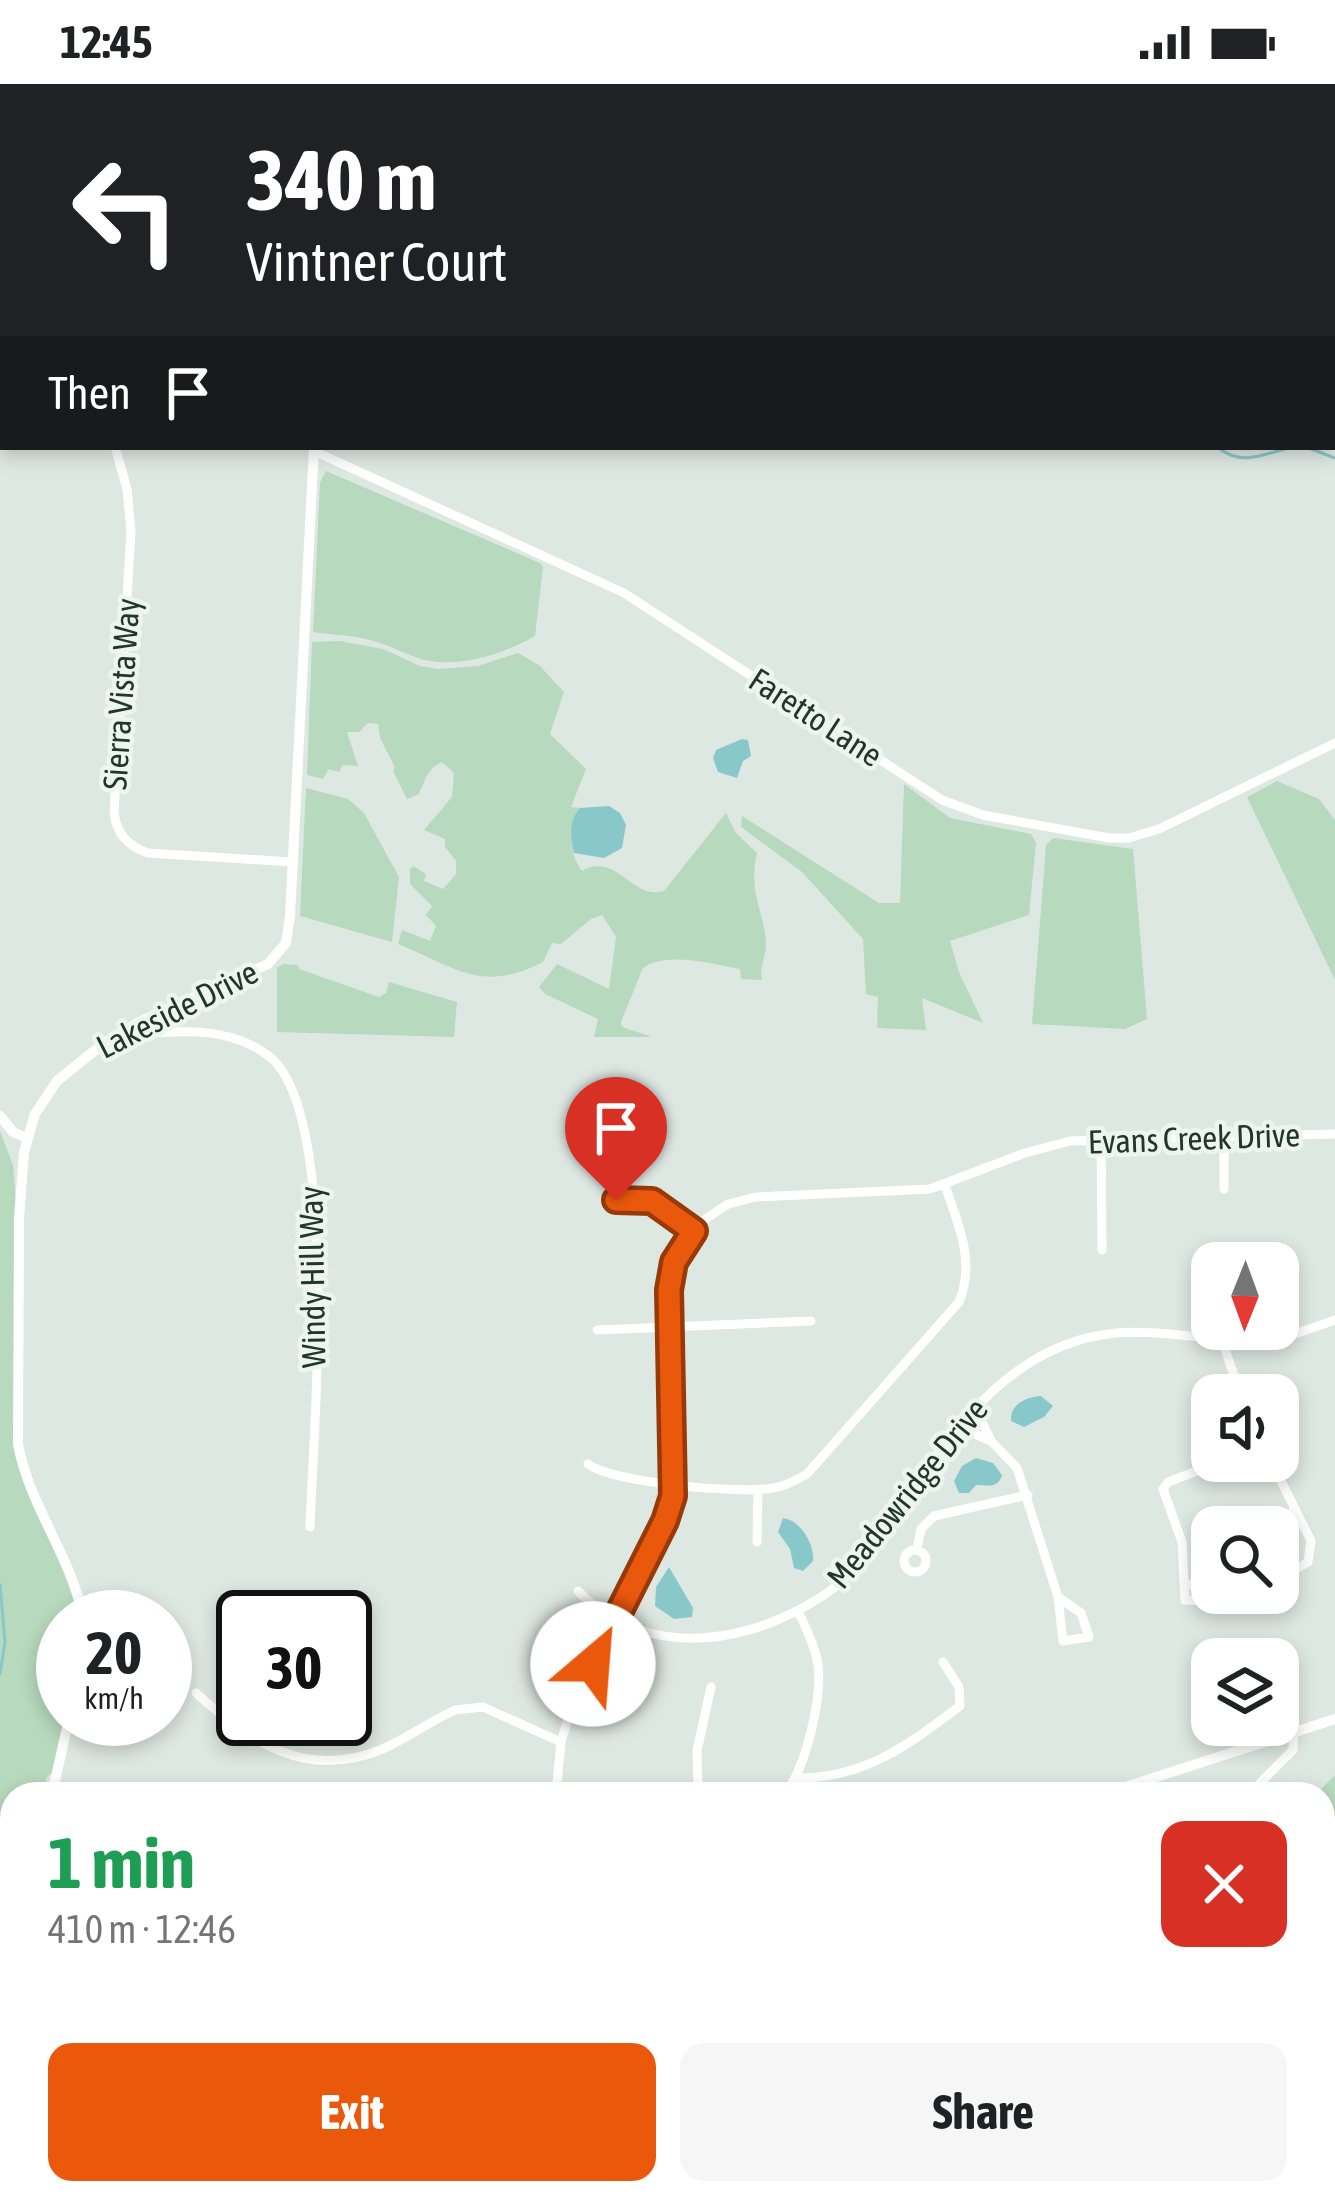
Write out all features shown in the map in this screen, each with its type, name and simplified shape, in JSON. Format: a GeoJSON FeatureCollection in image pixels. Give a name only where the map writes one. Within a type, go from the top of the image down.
{"type":"FeatureCollection","features":[{"type":"Feature","properties":{"kind":"street","name":"Sierra Vista Way"},"geometry":{"type":"LineString","coordinates":[[116,450],[127,489],[131,531],[114,812],[118,830],[130,845],[148,853],[292,862]]}},
{"type":"Feature","properties":{"kind":"street","name":"Lakeside Drive"},"geometry":{"type":"LineString","coordinates":[[75,1590],[18,1444],[18,1248],[28,1138],[35,1114],[51,1088],[111,1038],[249,974],[278,955],[289,927],[314,450]]}},
{"type":"Feature","properties":{"kind":"street","name":"Faretto Lane"},"geometry":{"type":"LineString","coordinates":[[316,450],[625,592],[942,800],[968,811],[1129,838],[1159,829],[1335,743]]}},
{"type":"Feature","properties":{"kind":"street","name":"Windy Hill Way"},"geometry":{"type":"LineString","coordinates":[[111,1038],[173,1030],[212,1034],[262,1052],[286,1079],[307,1149],[317,1230],[310,1527]]}},
{"type":"Feature","properties":{"kind":"street"},"geometry":{"type":"LineString","coordinates":[[0,1116],[14,1132],[28,1138]]}},
{"type":"Feature","properties":{"kind":"street","name":"Evans Creek Drive"},"geometry":{"type":"LineString","coordinates":[[694,1231],[728,1204],[756,1197],[913,1192],[945,1185],[1025,1153],[1100,1138],[1335,1134]]}},
{"type":"Feature","properties":{"kind":"street"},"geometry":{"type":"LineString","coordinates":[[1224,1136],[1224,1189]]}},
{"type":"Feature","properties":{"kind":"street"},"geometry":{"type":"LineString","coordinates":[[1100,1138],[1102,1250]]}},
{"type":"Feature","properties":{"kind":"street"},"geometry":{"type":"LineString","coordinates":[[588,1464],[611,1476],[758,1490],[796,1481],[817,1465],[958,1302],[968,1264],[945,1185]]}},
{"type":"Feature","properties":{"kind":"street"},"geometry":{"type":"LineString","coordinates":[[557,1782],[573,1703],[665,1521],[675,1483],[670,1276],[680,1249],[694,1231],[652,1201],[616,1200]]}},
{"type":"Feature","properties":{"kind":"street","name":"Meadowridge Drive"},"geometry":{"type":"LineString","coordinates":[[1299,1332],[1335,1320]]}},
{"type":"Feature","properties":{"kind":"street"},"geometry":{"type":"LineString","coordinates":[[597,1330],[811,1322]]}},
{"type":"Feature","properties":{"kind":"street","name":"Meadowridge Drive"},"geometry":{"type":"LineString","coordinates":[[578,1591],[615,1621],[702,1641],[798,1611],[838,1585],[855,1567],[975,1409],[1032,1358],[1072,1342],[1134,1333],[1191,1336]]}},
{"type":"Feature","properties":{"kind":"street"},"geometry":{"type":"LineString","coordinates":[[1226,1350],[1235,1374]]}},
{"type":"Feature","properties":{"kind":"street"},"geometry":{"type":"LineString","coordinates":[[1234,1369],[1241,1350]]}},
{"type":"Feature","properties":{"kind":"street"},"geometry":{"type":"LineString","coordinates":[[975,1409],[992,1442],[1017,1468],[1028,1495],[1058,1597],[1063,1641],[1089,1637],[1081,1613],[1058,1597]]}},
{"type":"Feature","properties":{"kind":"street"},"geometry":{"type":"LineString","coordinates":[[960,1427],[992,1442]]}},
{"type":"Feature","properties":{"kind":"street"},"geometry":{"type":"LineString","coordinates":[[1185,1583],[1182,1542],[1163,1489],[1168,1482],[1191,1473]]}},
{"type":"Feature","properties":{"kind":"street"},"geometry":{"type":"LineString","coordinates":[[757,1542],[758,1490]]}},
{"type":"Feature","properties":{"kind":"street"},"geometry":{"type":"LineString","coordinates":[[917,1550],[921,1529],[934,1516],[1028,1495]]}},
{"type":"Feature","properties":{"kind":"street"},"geometry":{"type":"LineString","coordinates":[[1293,1510],[1310,1541],[1308,1562],[1298,1568],[1286,1564],[1281,1547],[1293,1510]]}},
{"type":"Feature","properties":{"kind":"street"},"geometry":{"type":"LineString","coordinates":[[793,1782],[818,1678],[814,1648],[798,1611]]}},
{"type":"Feature","properties":{"kind":"street"},"geometry":{"type":"LineString","coordinates":[[796,1778],[836,1776],[871,1766],[960,1706],[963,1697],[943,1662]]}},
{"type":"Feature","properties":{"kind":"street"},"geometry":{"type":"LineString","coordinates":[[698,1782],[697,1751],[711,1687]]}},
{"type":"Feature","properties":{"kind":"street"},"geometry":{"type":"LineString","coordinates":[[196,1693],[244,1732],[308,1761],[359,1757],[469,1707],[483,1707],[562,1742]]}},
{"type":"Feature","properties":{"kind":"street"},"geometry":{"type":"LineString","coordinates":[[1299,1730],[1335,1719]]}},
{"type":"Feature","properties":{"kind":"street"},"geometry":{"type":"LineString","coordinates":[[55,1782],[63,1746]]}},
{"type":"Feature","properties":{"kind":"street"},"geometry":{"type":"LineString","coordinates":[[1141,1782],[1251,1746]]}},
{"type":"Feature","properties":{"kind":"street"},"geometry":{"type":"LineString","coordinates":[[1262,1782],[1293,1746]]}},
{"type":"Feature","properties":{"kind":"green space"},"geometry":{"type":"Polygon","coordinates":[[[326,471],[540,563],[535,636],[493,655],[445,662],[415,657],[363,638],[313,632],[320,483],[326,471]]]}},
{"type":"Feature","properties":{"kind":"green space"},"geometry":{"type":"Polygon","coordinates":[[[340,641],[383,649],[438,669],[478,666],[518,653],[539,665],[564,692],[550,734],[586,769],[571,807],[580,808],[572,840],[582,871],[605,867],[643,889],[664,891],[726,813],[736,833],[757,853],[755,890],[766,942],[762,980],[741,979],[740,969],[703,962],[653,963],[643,968],[621,1022],[622,1027],[652,1037],[594,1037],[598,1019],[539,987],[557,964],[609,989],[616,937],[602,915],[561,944],[552,943],[543,962],[502,976],[469,974],[398,944],[402,930],[430,941],[436,926],[426,915],[432,906],[410,884],[410,869],[413,866],[426,874],[424,881],[443,889],[456,874],[456,861],[445,839],[424,830],[452,797],[454,773],[442,762],[428,775],[419,794],[407,799],[378,724],[368,723],[359,732],[347,732],[358,766],[343,765],[339,772],[329,769],[323,779],[307,775],[312,642],[340,641]]]}},
{"type":"Feature","properties":{"kind":"green space"},"geometry":{"type":"Polygon","coordinates":[[[1277,781],[1319,799],[1335,820],[1335,980],[1247,797],[1277,781]]]}},
{"type":"Feature","properties":{"kind":"green space"},"geometry":{"type":"Polygon","coordinates":[[[904,784],[950,818],[1031,834],[1036,843],[1029,915],[950,941],[983,1023],[922,998],[926,1030],[877,1028],[878,997],[866,994],[863,939],[802,872],[741,827],[742,816],[879,903],[900,903],[904,784]]]}},
{"type":"Feature","properties":{"kind":"green space"},"geometry":{"type":"Polygon","coordinates":[[[306,788],[348,799],[364,813],[399,877],[392,942],[300,916],[306,788]]]}},
{"type":"Feature","properties":{"kind":"green space"},"geometry":{"type":"Polygon","coordinates":[[[1053,838],[1133,849],[1147,1019],[1125,1029],[1032,1024],[1046,845],[1053,838]]]}},
{"type":"Feature","properties":{"kind":"green space"},"geometry":{"type":"Polygon","coordinates":[[[298,965],[379,997],[386,993],[389,982],[457,1002],[454,1037],[277,1032],[277,968],[298,965]]]}},
{"type":"Feature","properties":{"kind":"green space"},"geometry":{"type":"Polygon","coordinates":[[[0,1131],[13,1165],[17,1215],[14,1425],[72,1590],[36,1590],[36,1746],[60,1746],[46,1782],[0,1782],[0,1131]]]}},
{"type":"Feature","properties":{"kind":"water"},"geometry":{"type":"Polygon","coordinates":[[[748,740],[751,756],[743,761],[737,778],[718,772],[713,758],[716,750],[748,740]]]}},
{"type":"Feature","properties":{"kind":"water"},"geometry":{"type":"Polygon","coordinates":[[[609,806],[626,825],[622,848],[604,858],[574,853],[571,829],[576,813],[580,808],[609,806]]]}},
{"type":"Feature","properties":{"kind":"water"},"geometry":{"type":"Polygon","coordinates":[[[1041,1396],[1053,1406],[1044,1417],[1024,1427],[1011,1421],[1020,1403],[1041,1396]]]}},
{"type":"Feature","properties":{"kind":"water"},"geometry":{"type":"Polygon","coordinates":[[[976,1458],[993,1463],[1002,1475],[992,1485],[976,1485],[969,1493],[959,1493],[954,1481],[962,1466],[976,1458]]]}},
{"type":"Feature","properties":{"kind":"water"},"geometry":{"type":"Polygon","coordinates":[[[783,1518],[800,1528],[812,1547],[813,1561],[803,1571],[794,1568],[790,1549],[778,1532],[783,1518]]]}},
{"type":"Feature","properties":{"kind":"water"},"geometry":{"type":"Polygon","coordinates":[[[669,1567],[693,1608],[692,1617],[674,1619],[655,1606],[656,1587],[669,1567]]]}},
{"type":"Feature","properties":{"kind":"waterway"},"geometry":{"type":"LineString","coordinates":[[1222,450],[1245,458],[1282,450]]}},
{"type":"Feature","properties":{"kind":"waterway"},"geometry":{"type":"LineString","coordinates":[[1314,450],[1335,458]]}},
{"type":"Feature","properties":{"kind":"waterway"},"geometry":{"type":"LineString","coordinates":[[0,1585],[5,1642],[0,1674]]}},
{"type":"Feature","properties":{"kind":"route"},"geometry":{"type":"LineString","coordinates":[[593,1664],[670,1506],[675,1483],[670,1276],[680,1249],[694,1231],[652,1201],[616,1200]]}}]}
